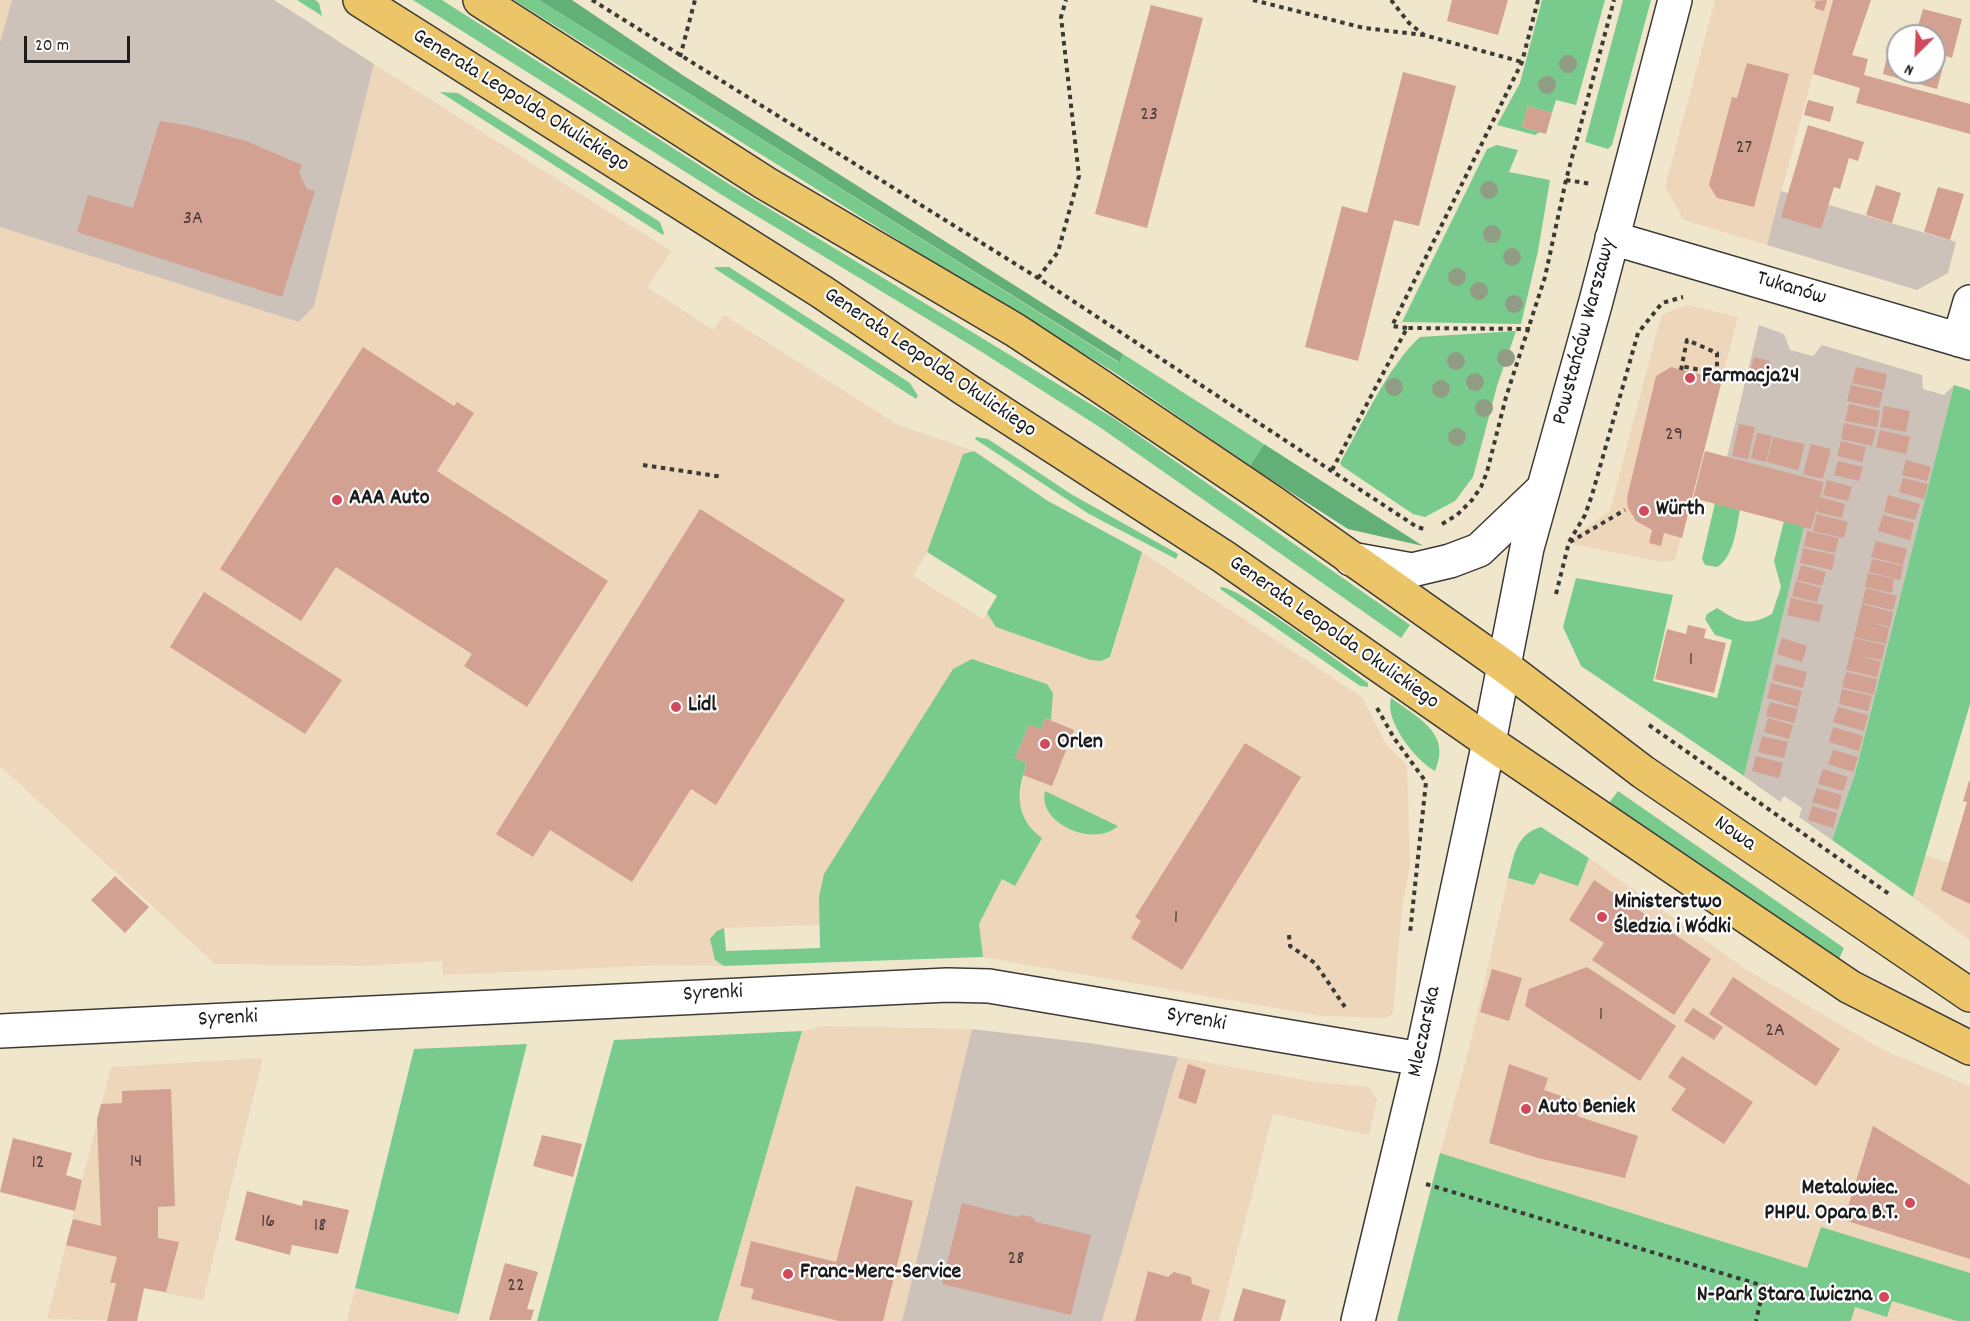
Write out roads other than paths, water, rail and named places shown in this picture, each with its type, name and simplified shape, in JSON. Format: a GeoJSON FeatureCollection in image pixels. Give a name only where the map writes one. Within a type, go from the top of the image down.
{"type":"FeatureCollection","features":[{"type":"Feature","properties":{"kind":"main road","name":"Generała Leopolda Okulickiego"},"geometry":{"type":"LineString","coordinates":[[360,0],[822,292],[965,389],[1224,557],[1489,742]]}},
{"type":"Feature","properties":{"kind":"main road"},"geometry":{"type":"LineString","coordinates":[[480,0],[765,183],[1024,336],[1178,438],[1504,666]]}},
{"type":"Feature","properties":{"kind":"main road","name":"Nowa"},"geometry":{"type":"LineString","coordinates":[[1504,666],[1643,772],[1970,995]]}},
{"type":"Feature","properties":{"kind":"main road"},"geometry":{"type":"LineString","coordinates":[[1489,742],[1850,987],[1970,1048]]}},
{"type":"Feature","properties":{"kind":"street","name":"Powstańców Warszawy"},"geometry":{"type":"LineString","coordinates":[[1504,666],[1520,578],[1675,0]]}},
{"type":"Feature","properties":{"kind":"street","name":"Tukanów"},"geometry":{"type":"LineString","coordinates":[[1612,238],[1965,341]]}},
{"type":"Feature","properties":{"kind":"street"},"geometry":{"type":"LineString","coordinates":[[1965,341],[1970,302]]}},
{"type":"Feature","properties":{"kind":"street"},"geometry":{"type":"LineString","coordinates":[[1352,559],[1412,570],[1450,561],[1479,550],[1543,489]]}},
{"type":"Feature","properties":{"kind":"street","name":"Mleczarska"},"geometry":{"type":"LineString","coordinates":[[1358,1321],[1421,1059],[1504,666]]}},
{"type":"Feature","properties":{"kind":"street","name":"Syrenki"},"geometry":{"type":"LineString","coordinates":[[0,1031],[947,985],[990,986],[1421,1059]]}},
{"type":"Feature","properties":{"kind":"place","name":"Farmacja24"},"geometry":{"type":"Point","coordinates":[1690,378]}},
{"type":"Feature","properties":{"kind":"place","name":"AAA Auto"},"geometry":{"type":"Point","coordinates":[337,500]}},
{"type":"Feature","properties":{"kind":"place","name":"Würth"},"geometry":{"type":"Point","coordinates":[1644,511]}},
{"type":"Feature","properties":{"kind":"place","name":"Lidl"},"geometry":{"type":"Point","coordinates":[676,707]}},
{"type":"Feature","properties":{"kind":"place","name":"Orlen"},"geometry":{"type":"Point","coordinates":[1045,744]}},
{"type":"Feature","properties":{"kind":"place","name":"Ministerstwo Śledzia i Wódki"},"geometry":{"type":"Point","coordinates":[1602,917]}},
{"type":"Feature","properties":{"kind":"place","name":"Auto Beniek"},"geometry":{"type":"Point","coordinates":[1526,1109]}},
{"type":"Feature","properties":{"kind":"place","name":"Metalowiec. PHPU. Opara B.T."},"geometry":{"type":"Point","coordinates":[1910,1203]}},
{"type":"Feature","properties":{"kind":"place","name":"Franc-Merc-Service"},"geometry":{"type":"Point","coordinates":[788,1274]}},
{"type":"Feature","properties":{"kind":"place","name":"N-Park Stara Iwiczna"},"geometry":{"type":"Point","coordinates":[1884,1297]}}]}
